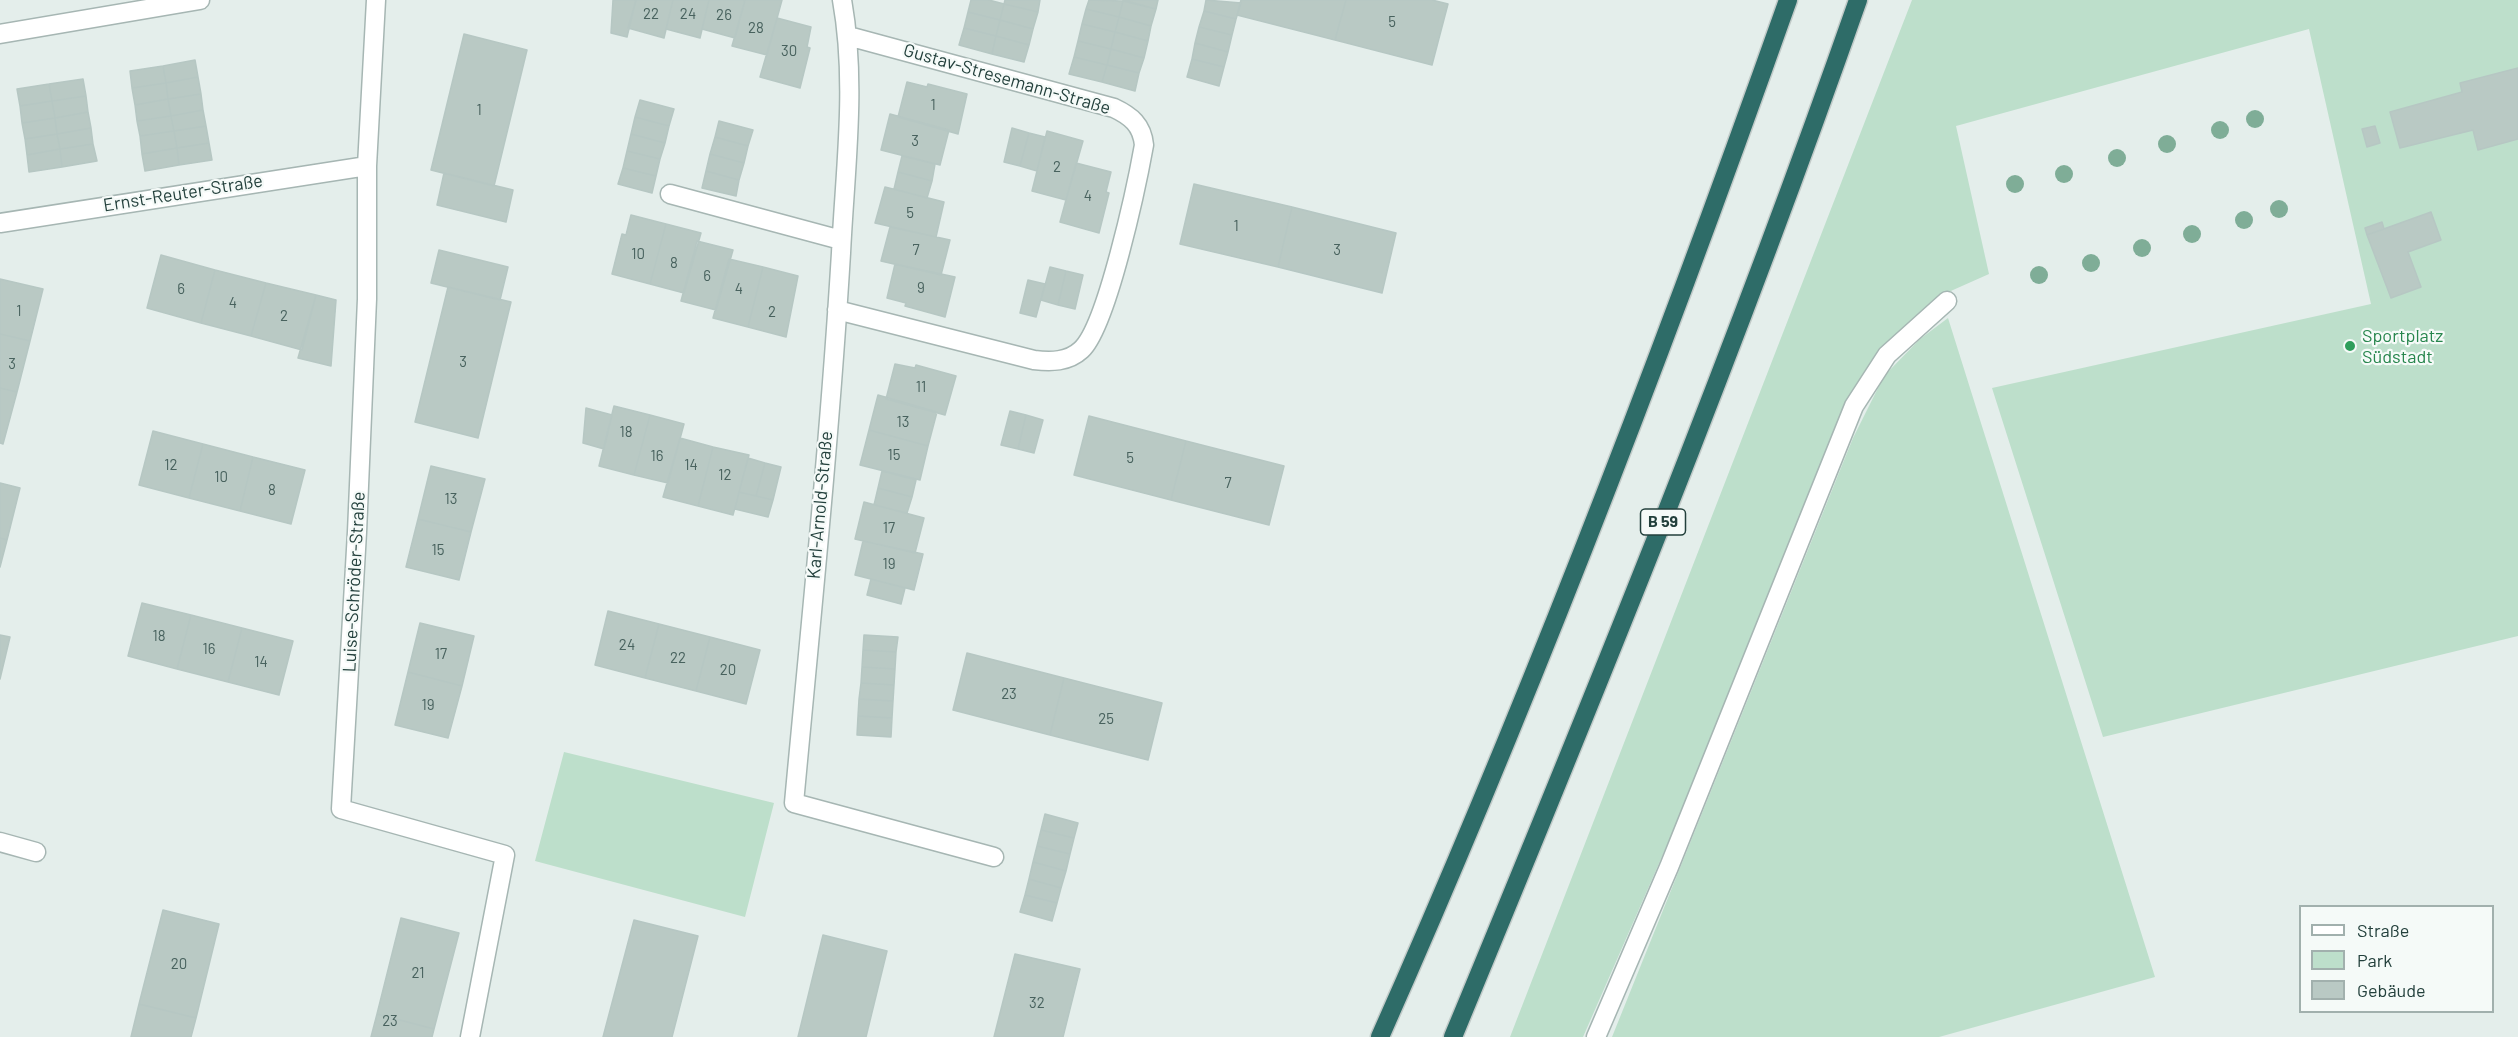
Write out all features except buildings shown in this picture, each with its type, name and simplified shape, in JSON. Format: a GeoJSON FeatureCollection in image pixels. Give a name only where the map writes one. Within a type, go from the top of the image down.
{"type":"FeatureCollection","features":[{"type":"Feature","properties":{"kind":"highway"},"geometry":{"type":"LineString","coordinates":[[1380,1037],[1492,774],[1612,476],[1788,0]]}},
{"type":"Feature","properties":{"kind":"highway","name":"B 59"},"geometry":{"type":"LineString","coordinates":[[1453,1037],[1632,601],[1786,199],[1858,0]]}},
{"type":"Feature","properties":{"kind":"street"},"geometry":{"type":"LineString","coordinates":[[0,34],[200,0]]}},
{"type":"Feature","properties":{"kind":"street","name":"Luise-Schröder-Straße"},"geometry":{"type":"LineString","coordinates":[[376,0],[367,166],[367,299],[360,474],[341,808],[505,855],[470,1037]]}},
{"type":"Feature","properties":{"kind":"street","name":"Karl-Arnold-Straße"},"geometry":{"type":"LineString","coordinates":[[842,0],[848,36],[850,80],[837,310],[794,803],[994,856]]}},
{"type":"Feature","properties":{"kind":"street","name":"Gustav-Stresemann-Straße"},"geometry":{"type":"LineString","coordinates":[[837,310],[1034,360],[1060,361],[1071,357],[1088,344],[1102,317],[1144,145],[1142,130],[1137,123],[1114,108],[848,36]]}},
{"type":"Feature","properties":{"kind":"street","name":"Ernst-Reuter-Straße"},"geometry":{"type":"LineString","coordinates":[[0,223],[367,166]]}},
{"type":"Feature","properties":{"kind":"street"},"geometry":{"type":"LineString","coordinates":[[670,194],[841,240]]}},
{"type":"Feature","properties":{"kind":"street"},"geometry":{"type":"LineString","coordinates":[[1596,1037],[1669,867],[1854,406],[1887,355],[1947,300]]}},
{"type":"Feature","properties":{"kind":"street"},"geometry":{"type":"LineString","coordinates":[[0,842],[36,852]]}},
{"type":"Feature","properties":{"kind":"green space","name":"Sportplatz Südstadt"},"geometry":{"type":"Polygon","coordinates":[[[1912,0],[2518,0],[2518,636],[2103,737],[1992,388],[2371,304],[2309,29],[1956,126],[1989,274],[1944,294],[1882,354],[1583,1037],[1510,1037],[1912,0]]]}},
{"type":"Feature","properties":{"kind":"green space"},"geometry":{"type":"Polygon","coordinates":[[[1948,318],[2155,977],[1939,1037],[1612,1037],[1853,438],[1884,376],[1920,339],[1948,318]]]}},
{"type":"Feature","properties":{"kind":"green space"},"geometry":{"type":"Polygon","coordinates":[[[564,752],[774,803],[745,917],[535,861],[564,752]]]}},
{"type":"Feature","properties":{"kind":"place","name":"Sportplatz Südstadt"},"geometry":{"type":"Point","coordinates":[2350,346]}}]}
